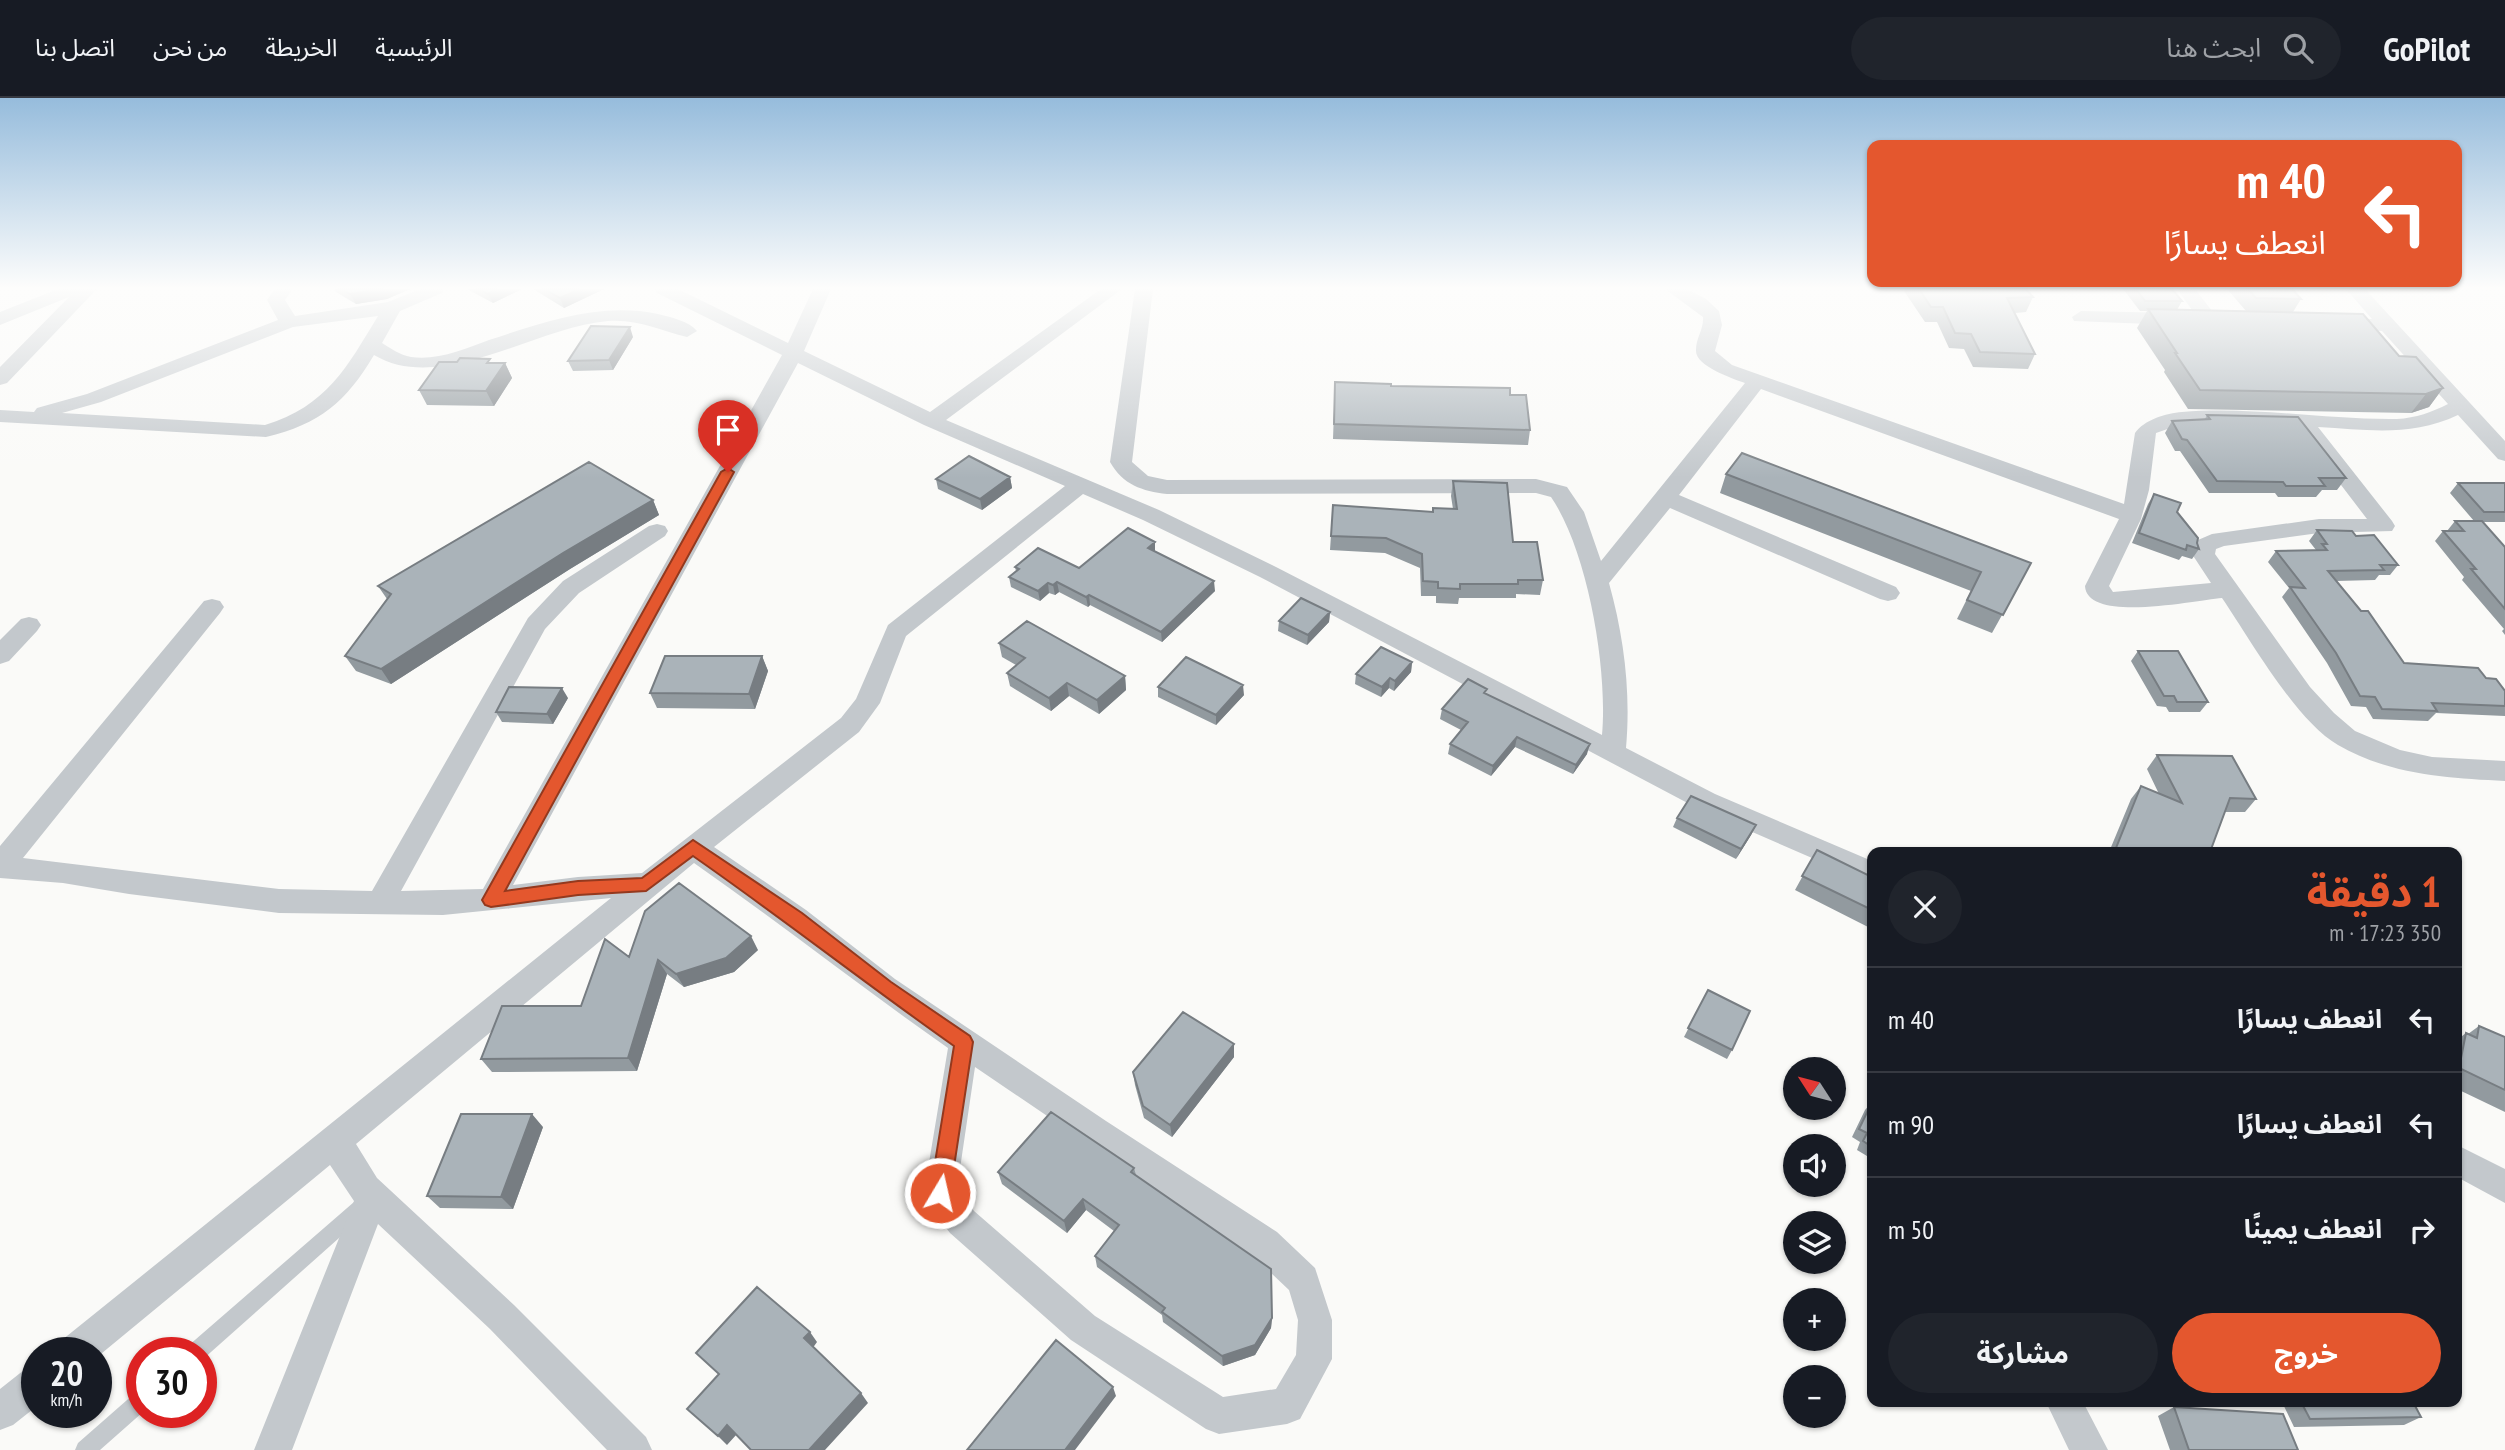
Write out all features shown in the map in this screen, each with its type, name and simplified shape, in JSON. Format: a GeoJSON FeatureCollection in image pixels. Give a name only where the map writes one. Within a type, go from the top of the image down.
{"type":"FeatureCollection","features":[{"type":"Feature","properties":{"kind":"street"},"geometry":{"type":"LineString","coordinates":[[0,379],[23,352]]}},
{"type":"Feature","properties":{"kind":"street"},"geometry":{"type":"LineString","coordinates":[[22,418],[94,398],[212,352]]}},
{"type":"Feature","properties":{"kind":"street"},"geometry":{"type":"LineString","coordinates":[[0,416],[267,431],[286,427],[323,408],[341,389],[365,352]]}},
{"type":"Feature","properties":{"kind":"street"},"geometry":{"type":"LineString","coordinates":[[384,352],[411,363],[431,363],[474,352]]}},
{"type":"Feature","properties":{"kind":"street"},"geometry":{"type":"LineString","coordinates":[[931,421],[1026,352]]}},
{"type":"Feature","properties":{"kind":"street"},"geometry":{"type":"LineString","coordinates":[[1136,352],[1121,462],[1128,474],[1150,485],[1394,485],[1549,488],[1559,492],[1573,512],[1606,615],[1617,710],[1613,753]]}},
{"type":"Feature","properties":{"kind":"street"},"geometry":{"type":"LineString","coordinates":[[1705,352],[1718,366],[1757,381],[2131,515]]}},
{"type":"Feature","properties":{"kind":"street"},"geometry":{"type":"LineString","coordinates":[[2412,352],[2505,454]]}},
{"type":"Feature","properties":{"kind":"street"},"geometry":{"type":"LineString","coordinates":[[491,900],[793,353],[931,421],[1151,515],[1268,572],[1706,801],[1867,871]]}},
{"type":"Feature","properties":{"kind":"street"},"geometry":{"type":"LineString","coordinates":[[1597,582],[1757,381]]}},
{"type":"Feature","properties":{"kind":"street"},"geometry":{"type":"LineString","coordinates":[[2229,589],[2117,601],[2101,595],[2097,586],[2118,552],[2137,499],[2142,443],[2149,428],[2182,418],[2302,419],[2399,425],[2428,421],[2461,406]]}},
{"type":"Feature","properties":{"kind":"street"},"geometry":{"type":"LineString","coordinates":[[2302,419],[2384,526],[2319,526],[2220,539],[2206,545],[2203,554],[2301,693],[2325,720],[2346,738],[2395,759],[2432,767],[2505,771]]}},
{"type":"Feature","properties":{"kind":"street"},"geometry":{"type":"LineString","coordinates":[[95,1337],[339,1139],[646,884],[855,720],[867,703],[896,631],[1079,485]]}},
{"type":"Feature","properties":{"kind":"street"},"geometry":{"type":"LineString","coordinates":[[1666,498],[1888,593]]}},
{"type":"Feature","properties":{"kind":"street"},"geometry":{"type":"LineString","coordinates":[[380,903],[536,624],[571,587],[657,531]]}},
{"type":"Feature","properties":{"kind":"street"},"geometry":{"type":"LineString","coordinates":[[0,866],[212,607]]}},
{"type":"Feature","properties":{"kind":"street"},"geometry":{"type":"LineString","coordinates":[[0,654],[29,625]]}},
{"type":"Feature","properties":{"kind":"street"},"geometry":{"type":"LineString","coordinates":[[693,847],[796,918],[885,988],[1265,1244],[1303,1280],[1315,1320],[1314,1359],[1287,1406],[1219,1416],[1083,1328],[962,1222],[940,1193],[964,1042]]}},
{"type":"Feature","properties":{"kind":"street"},"geometry":{"type":"LineString","coordinates":[[0,866],[279,901],[380,903],[491,900],[578,888],[646,884]]}},
{"type":"Feature","properties":{"kind":"street"},"geometry":{"type":"LineString","coordinates":[[339,1139],[341,1153],[372,1197],[502,1317],[633,1450]]}},
{"type":"Feature","properties":{"kind":"street"},"geometry":{"type":"LineString","coordinates":[[2462,1163],[2505,1186]]}},
{"type":"Feature","properties":{"kind":"street"},"geometry":{"type":"LineString","coordinates":[[274,1450],[372,1197]]}},
{"type":"Feature","properties":{"kind":"street"},"geometry":{"type":"LineString","coordinates":[[0,1412],[21,1396]]}},
{"type":"Feature","properties":{"kind":"street"},"geometry":{"type":"LineString","coordinates":[[2067,1407],[2090,1450]]}},
{"type":"Feature","properties":{"kind":"lane"},"geometry":{"type":"LineString","coordinates":[[213,1337],[372,1197]]}},
{"type":"Feature","properties":{"kind":"lane"},"geometry":{"type":"LineString","coordinates":[[85,1450],[126,1414]]}},
{"type":"Feature","properties":{"kind":"building"},"geometry":{"type":"Polygon","coordinates":[[[574,352],[614,352],[609,360],[568,361],[574,352]]]}},
{"type":"Feature","properties":{"kind":"building"},"geometry":{"type":"Polygon","coordinates":[[[1983,352],[2034,352],[2035,354],[1983,352]]]}},
{"type":"Feature","properties":{"kind":"building"},"geometry":{"type":"Polygon","coordinates":[[[2396,352],[2399,356],[2416,357],[2443,388],[2426,394],[2200,390],[2177,353],[2396,352]]]}},
{"type":"Feature","properties":{"kind":"building"},"geometry":{"type":"Polygon","coordinates":[[[460,358],[490,359],[487,363],[505,363],[486,391],[419,390],[439,362],[457,362],[460,358]]]}},
{"type":"Feature","properties":{"kind":"building"},"geometry":{"type":"Polygon","coordinates":[[[1335,382],[1510,388],[1510,395],[1526,395],[1530,430],[1334,424],[1335,382]]]}},
{"type":"Feature","properties":{"kind":"building"},"geometry":{"type":"Polygon","coordinates":[[[2207,415],[2298,417],[2346,478],[2319,478],[2325,486],[2217,481],[2187,440],[2182,439],[2172,421],[2210,419],[2207,415]]]}},
{"type":"Feature","properties":{"kind":"building"},"geometry":{"type":"Polygon","coordinates":[[[1742,453],[2031,563],[2003,615],[1967,600],[1981,572],[1726,474],[1742,453]]]}},
{"type":"Feature","properties":{"kind":"building"},"geometry":{"type":"Polygon","coordinates":[[[969,456],[1010,477],[980,499],[936,479],[969,456]]]}},
{"type":"Feature","properties":{"kind":"building"},"geometry":{"type":"Polygon","coordinates":[[[589,462],[653,500],[563,553],[381,669],[345,656],[391,594],[378,586],[589,462]]]}},
{"type":"Feature","properties":{"kind":"building"},"geometry":{"type":"Polygon","coordinates":[[[1453,481],[1507,483],[1513,542],[1537,542],[1543,580],[1518,580],[1518,584],[1460,584],[1460,589],[1438,588],[1438,582],[1423,581],[1422,554],[1386,538],[1331,536],[1333,505],[1433,512],[1433,508],[1457,509],[1453,481]]]}},
{"type":"Feature","properties":{"kind":"building"},"geometry":{"type":"Polygon","coordinates":[[[2458,483],[2505,483],[2505,512],[2484,512],[2458,483]]]}},
{"type":"Feature","properties":{"kind":"building"},"geometry":{"type":"Polygon","coordinates":[[[2154,494],[2181,503],[2177,512],[2198,538],[2199,549],[2187,545],[2186,550],[2139,533],[2154,494]]]}},
{"type":"Feature","properties":{"kind":"building"},"geometry":{"type":"Polygon","coordinates":[[[2455,521],[2482,521],[2505,547],[2505,609],[2471,569],[2476,569],[2443,531],[2464,531],[2455,521]]]}},
{"type":"Feature","properties":{"kind":"building"},"geometry":{"type":"Polygon","coordinates":[[[1128,528],[1155,542],[1148,548],[1214,581],[1161,632],[1089,595],[1086,597],[1057,582],[1053,585],[1048,583],[1038,591],[1009,577],[1019,569],[1015,567],[1038,548],[1079,568],[1128,528]]]}},
{"type":"Feature","properties":{"kind":"building"},"geometry":{"type":"Polygon","coordinates":[[[2317,530],[2352,531],[2356,536],[2374,535],[2398,565],[2380,565],[2384,570],[2328,571],[2361,611],[2368,611],[2404,663],[2478,668],[2486,678],[2496,679],[2505,691],[2505,706],[2432,703],[2437,711],[2382,709],[2375,697],[2360,696],[2336,653],[2290,587],[2305,588],[2276,551],[2327,550],[2322,544],[2327,544],[2317,530]]]}},
{"type":"Feature","properties":{"kind":"building"},"geometry":{"type":"Polygon","coordinates":[[[1301,598],[1330,612],[1308,635],[1279,621],[1301,598]]]}},
{"type":"Feature","properties":{"kind":"building"},"geometry":{"type":"Polygon","coordinates":[[[1027,621],[1125,676],[1097,700],[1067,683],[1049,698],[1007,673],[1025,658],[999,643],[1027,621]]]}},
{"type":"Feature","properties":{"kind":"building"},"geometry":{"type":"Polygon","coordinates":[[[1381,647],[1412,662],[1395,681],[1390,678],[1382,687],[1356,674],[1381,647]]]}},
{"type":"Feature","properties":{"kind":"building"},"geometry":{"type":"Polygon","coordinates":[[[2138,651],[2178,651],[2208,702],[2177,702],[2174,696],[2164,696],[2138,651]]]}},
{"type":"Feature","properties":{"kind":"building"},"geometry":{"type":"Polygon","coordinates":[[[665,656],[762,656],[749,694],[650,693],[665,656]]]}},
{"type":"Feature","properties":{"kind":"building"},"geometry":{"type":"Polygon","coordinates":[[[1186,657],[1243,685],[1216,715],[1158,687],[1186,657]]]}},
{"type":"Feature","properties":{"kind":"building"},"geometry":{"type":"Polygon","coordinates":[[[1468,679],[1487,689],[1484,693],[1590,744],[1576,765],[1517,737],[1493,766],[1450,744],[1468,722],[1442,709],[1468,679]]]}},
{"type":"Feature","properties":{"kind":"building"},"geometry":{"type":"Polygon","coordinates":[[[509,687],[562,688],[547,714],[496,712],[509,687]]]}},
{"type":"Feature","properties":{"kind":"building"},"geometry":{"type":"Polygon","coordinates":[[[2157,755],[2232,756],[2256,799],[2230,798],[2212,847],[2116,847],[2141,786],[2182,803],[2157,755]]]}},
{"type":"Feature","properties":{"kind":"building"},"geometry":{"type":"Polygon","coordinates":[[[1691,796],[1756,825],[1741,849],[1677,818],[1691,796]]]}},
{"type":"Feature","properties":{"kind":"building"},"geometry":{"type":"Polygon","coordinates":[[[1817,850],[1867,875],[1867,908],[1802,876],[1817,850]]]}},
{"type":"Feature","properties":{"kind":"building"},"geometry":{"type":"Polygon","coordinates":[[[679,883],[751,936],[726,958],[676,974],[658,960],[628,1058],[481,1059],[502,1006],[581,1006],[605,939],[629,957],[645,911],[679,883]]]}},
{"type":"Feature","properties":{"kind":"building"},"geometry":{"type":"Polygon","coordinates":[[[1708,990],[1750,1011],[1732,1050],[1688,1028],[1708,990]]]}},
{"type":"Feature","properties":{"kind":"building"},"geometry":{"type":"Polygon","coordinates":[[[1183,1012],[1234,1044],[1170,1125],[1143,1106],[1133,1072],[1183,1012]]]}},
{"type":"Feature","properties":{"kind":"building"},"geometry":{"type":"Polygon","coordinates":[[[2479,1026],[2505,1037],[2505,1090],[2462,1069],[2466,1033],[2477,1038],[2479,1026]]]}},
{"type":"Feature","properties":{"kind":"building"},"geometry":{"type":"Polygon","coordinates":[[[1051,1112],[1134,1168],[1131,1172],[1271,1269],[1272,1318],[1255,1345],[1222,1356],[1162,1312],[1165,1308],[1095,1256],[1119,1225],[1083,1199],[1064,1221],[998,1172],[1051,1112]]]}},
{"type":"Feature","properties":{"kind":"building"},"geometry":{"type":"Polygon","coordinates":[[[1867,1112],[1867,1133],[1859,1129],[1867,1112]]]}},
{"type":"Feature","properties":{"kind":"building"},"geometry":{"type":"Polygon","coordinates":[[[461,1114],[532,1114],[501,1197],[427,1196],[461,1114]]]}},
{"type":"Feature","properties":{"kind":"building"},"geometry":{"type":"Polygon","coordinates":[[[757,1287],[810,1332],[804,1338],[861,1393],[809,1450],[751,1450],[727,1425],[718,1436],[687,1409],[719,1374],[696,1353],[757,1287]]]}},
{"type":"Feature","properties":{"kind":"building"},"geometry":{"type":"Polygon","coordinates":[[[1056,1340],[1113,1387],[1065,1450],[967,1450],[1056,1340]]]}},
{"type":"Feature","properties":{"kind":"building"},"geometry":{"type":"Polygon","coordinates":[[[2174,1407],[2283,1414],[2298,1450],[2189,1450],[2174,1407]]]}},
{"type":"Feature","properties":{"kind":"building"},"geometry":{"type":"Polygon","coordinates":[[[2304,1407],[2416,1407],[2421,1417],[2310,1419],[2304,1407]]]}},
{"type":"Feature","properties":{"kind":"route"},"geometry":{"type":"LineString","coordinates":[[728,472],[491,900],[578,888],[646,884],[693,847],[796,918],[885,988],[964,1042],[940,1193]]}}]}
